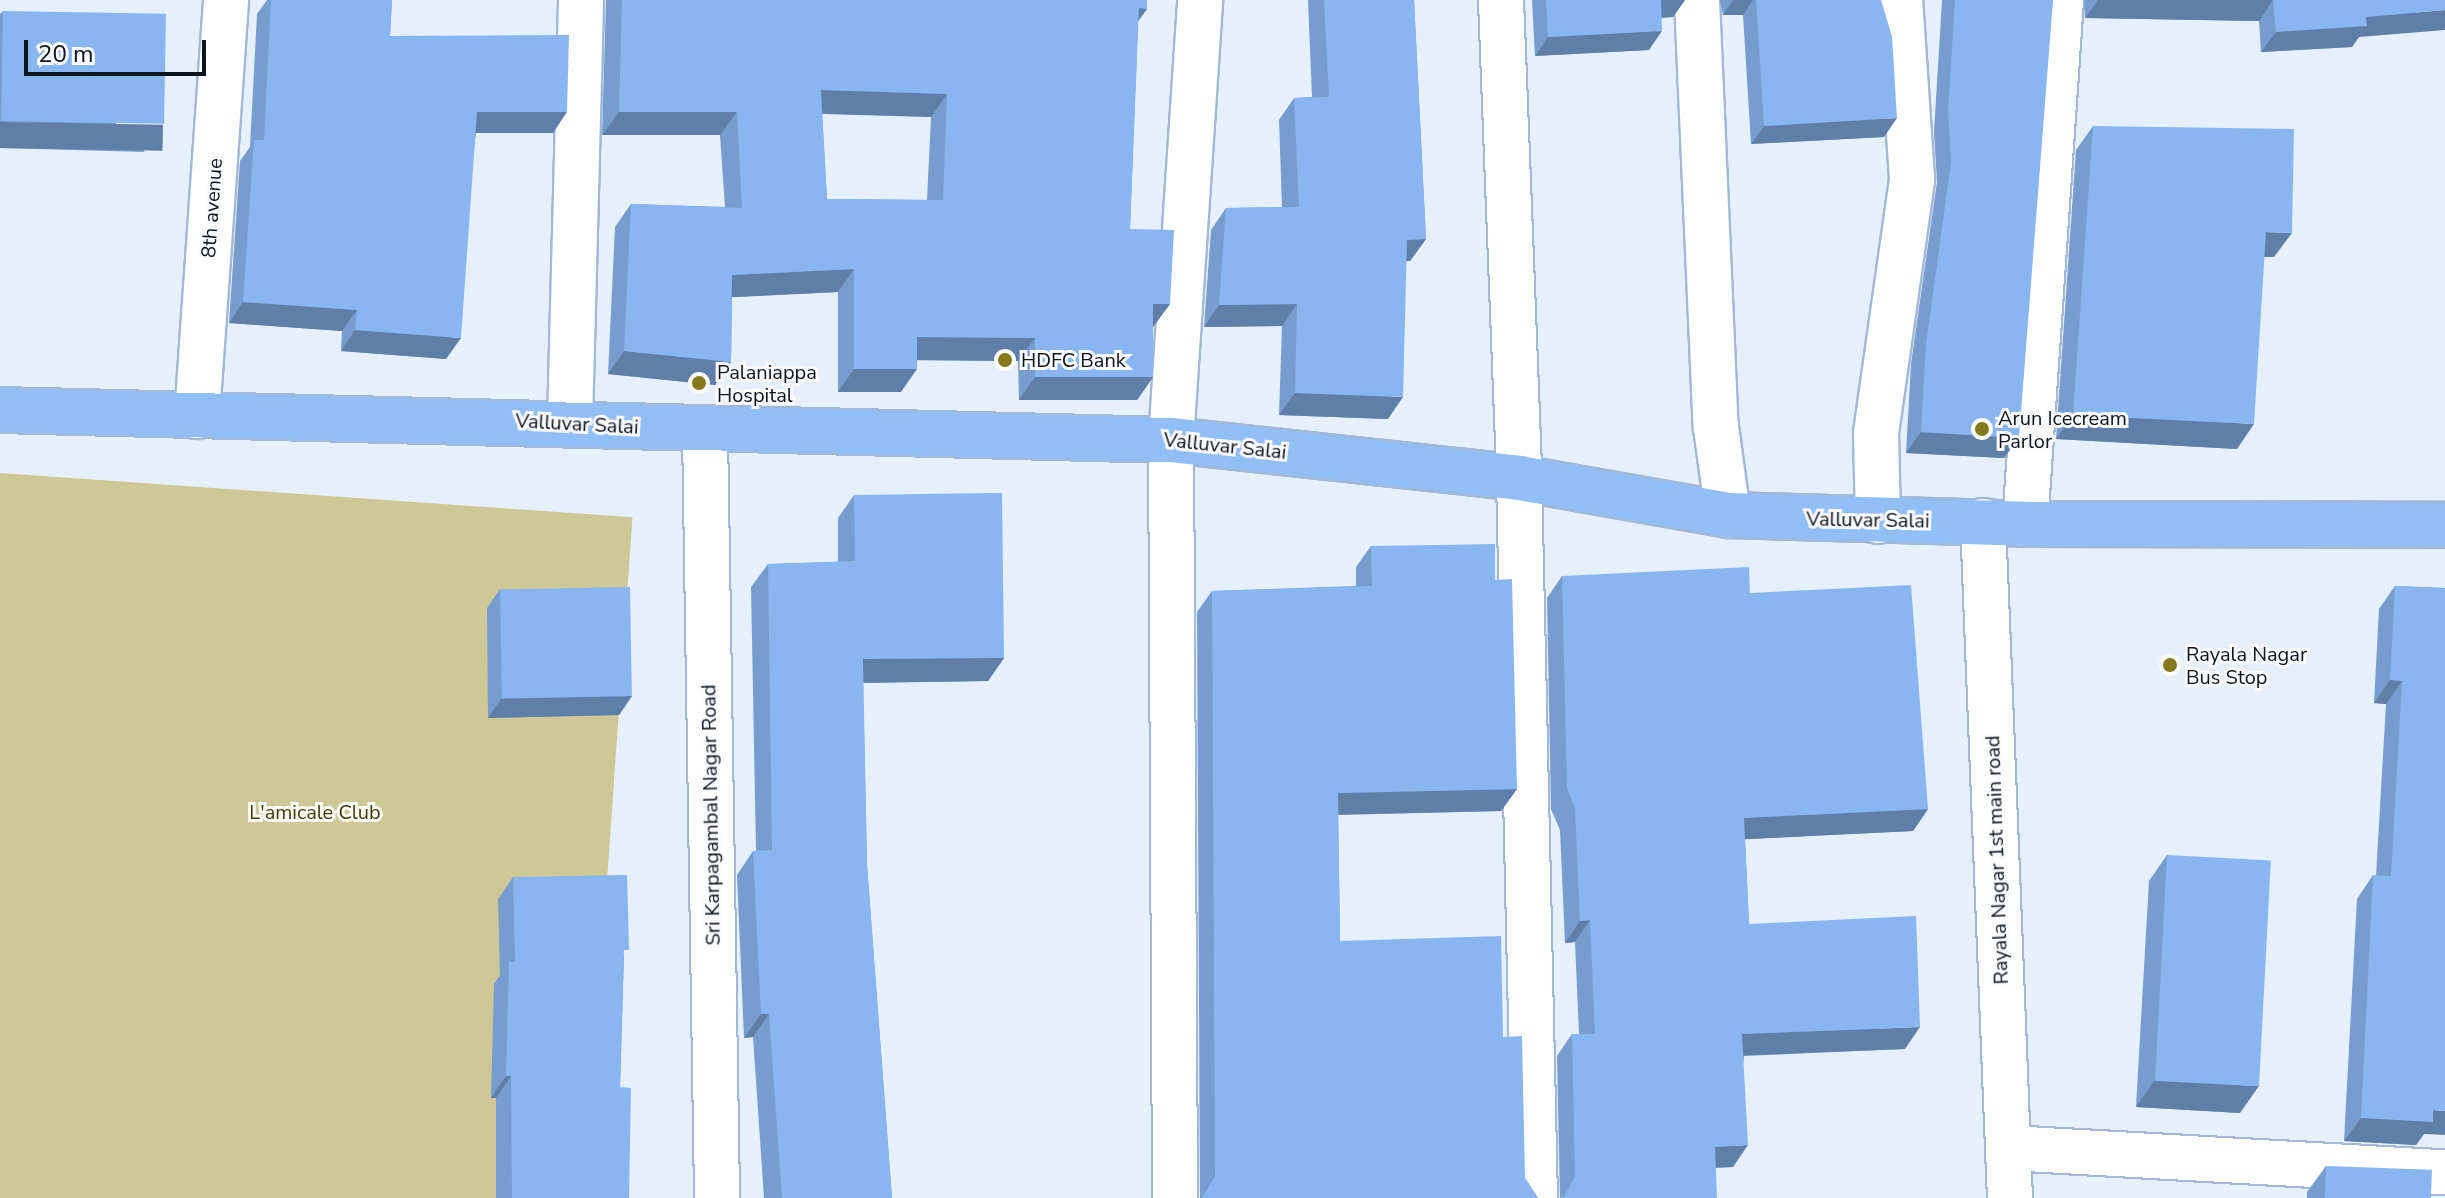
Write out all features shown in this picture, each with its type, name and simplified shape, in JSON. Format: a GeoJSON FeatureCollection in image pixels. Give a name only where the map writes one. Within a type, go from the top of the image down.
{"type":"FeatureCollection","features":[{"type":"Feature","properties":{"kind":"main road","name":"Valluvar Salai"},"geometry":{"type":"LineString","coordinates":[[0,410],[570,422],[705,431],[1171,440],[1519,478],[1728,515],[2025,524],[2445,525]]}},
{"type":"Feature","properties":{"kind":"street","name":"8th avenue"},"geometry":{"type":"LineString","coordinates":[[197,416],[226,0]]}},
{"type":"Feature","properties":{"kind":"street"},"geometry":{"type":"LineString","coordinates":[[570,422],[581,0]]}},
{"type":"Feature","properties":{"kind":"street"},"geometry":{"type":"LineString","coordinates":[[1175,1198],[1171,440],[1200,0]]}},
{"type":"Feature","properties":{"kind":"street"},"geometry":{"type":"LineString","coordinates":[[1501,0],[1519,478],[1535,1198]]}},
{"type":"Feature","properties":{"kind":"street"},"geometry":{"type":"LineString","coordinates":[[1697,0],[1716,427],[1728,515]]}},
{"type":"Feature","properties":{"kind":"street"},"geometry":{"type":"LineString","coordinates":[[1878,521],[1876,433],[1912,179],[1900,0]]}},
{"type":"Feature","properties":{"kind":"street"},"geometry":{"type":"LineString","coordinates":[[2025,524],[2061,0]]}},
{"type":"Feature","properties":{"kind":"street","name":"Sri Karpagambal Nagar Road"},"geometry":{"type":"LineString","coordinates":[[705,431],[717,1198]]}},
{"type":"Feature","properties":{"kind":"street","name":"Rayala Nagar 1st main road"},"geometry":{"type":"LineString","coordinates":[[1983,521],[2010,1198]]}},
{"type":"Feature","properties":{"kind":"street"},"geometry":{"type":"LineString","coordinates":[[2009,1148],[2445,1172]]}},
{"type":"Feature","properties":{"kind":"green space","name":"L'amicale Club"},"geometry":{"type":"Polygon","coordinates":[[[0,473],[632,517],[585,1198],[0,1198],[0,473]]]}},
{"type":"Feature","properties":{"kind":"building"},"geometry":{"type":"Polygon","coordinates":[[[271,0],[392,0],[390,36],[569,35],[567,112],[477,112],[461,338],[355,330],[357,310],[243,302],[254,140],[264,140],[271,0]]]}},
{"type":"Feature","properties":{"kind":"building"},"geometry":{"type":"Polygon","coordinates":[[[622,0],[1147,0],[1147,9],[1139,8],[1130,229],[1174,230],[1170,304],[1153,304],[1153,377],[1035,377],[1035,338],[917,337],[917,369],[854,369],[854,269],[732,275],[731,362],[624,351],[631,204],[742,208],[737,112],[619,112],[622,0]],[[821,90],[827,199],[943,200],[947,94],[821,90]]]}},
{"type":"Feature","properties":{"kind":"building"},"geometry":{"type":"Polygon","coordinates":[[[1324,0],[1414,0],[1426,239],[1407,240],[1403,397],[1295,393],[1297,304],[1219,305],[1226,208],[1299,207],[1294,98],[1329,97],[1324,0]]]}},
{"type":"Feature","properties":{"kind":"building"},"geometry":{"type":"Polygon","coordinates":[[[1546,0],[1661,0],[1662,31],[1548,37],[1546,0]]]}},
{"type":"Feature","properties":{"kind":"building"},"geometry":{"type":"Polygon","coordinates":[[[1756,0],[1881,0],[1892,37],[1897,118],[1764,126],[1756,0]]]}},
{"type":"Feature","properties":{"kind":"building"},"geometry":{"type":"Polygon","coordinates":[[[1955,0],[2053,0],[2019,438],[1921,432],[1926,344],[1951,162],[1948,111],[1955,0]]]}},
{"type":"Feature","properties":{"kind":"building"},"geometry":{"type":"Polygon","coordinates":[[[2273,0],[2445,0],[2445,10],[2366,17],[2367,26],[2276,32],[2273,0]]]}},
{"type":"Feature","properties":{"kind":"building"},"geometry":{"type":"Polygon","coordinates":[[[3,11],[166,14],[164,124],[1,121],[3,11]]]}},
{"type":"Feature","properties":{"kind":"building"},"geometry":{"type":"Polygon","coordinates":[[[2093,126],[2294,129],[2292,233],[2266,232],[2254,424],[2073,415],[2093,126]]]}},
{"type":"Feature","properties":{"kind":"building"},"geometry":{"type":"Polygon","coordinates":[[[1002,493],[1004,658],[863,659],[867,865],[892,1198],[782,1198],[769,1014],[761,1014],[753,851],[772,850],[768,564],[855,561],[854,495],[1002,493]]]}},
{"type":"Feature","properties":{"kind":"building"},"geometry":{"type":"Polygon","coordinates":[[[1495,544],[1495,580],[1512,579],[1517,789],[1338,793],[1340,941],[1501,936],[1503,1037],[1522,1036],[1525,1178],[1538,1198],[1202,1198],[1215,1176],[1212,591],[1372,586],[1371,546],[1495,544]]]}},
{"type":"Feature","properties":{"kind":"building"},"geometry":{"type":"Polygon","coordinates":[[[1749,567],[1750,593],[1911,585],[1928,809],[1744,818],[1749,924],[1916,916],[1920,1027],[1742,1034],[1748,1145],[1715,1147],[1717,1198],[1561,1198],[1575,1176],[1572,1034],[1595,1034],[1590,920],[1580,921],[1575,808],[1567,788],[1562,576],[1749,567]]]}},
{"type":"Feature","properties":{"kind":"building"},"geometry":{"type":"Polygon","coordinates":[[[2395,586],[2445,588],[2445,1111],[2433,1110],[2433,1122],[2361,1118],[2373,875],[2391,876],[2402,681],[2390,680],[2395,586]]]}},
{"type":"Feature","properties":{"kind":"building"},"geometry":{"type":"Polygon","coordinates":[[[630,587],[632,696],[502,698],[500,589],[630,587]]]}},
{"type":"Feature","properties":{"kind":"building"},"geometry":{"type":"Polygon","coordinates":[[[2167,855],[2271,860],[2259,1086],[2155,1081],[2167,855]]]}},
{"type":"Feature","properties":{"kind":"building"},"geometry":{"type":"Polygon","coordinates":[[[627,875],[629,950],[624,950],[620,1087],[631,1088],[629,1198],[512,1198],[511,1076],[506,1076],[509,962],[515,962],[513,877],[627,875]]]}},
{"type":"Feature","properties":{"kind":"building"},"geometry":{"type":"Polygon","coordinates":[[[2326,1166],[2432,1170],[2431,1198],[2325,1198],[2326,1166]]]}},
{"type":"Feature","properties":{"kind":"place","name":"HDFC Bank"},"geometry":{"type":"Point","coordinates":[1005,360]}},
{"type":"Feature","properties":{"kind":"place","name":"Palaniappa Hospital"},"geometry":{"type":"Point","coordinates":[699,383]}},
{"type":"Feature","properties":{"kind":"place","name":"Arun Icecream Parlor"},"geometry":{"type":"Point","coordinates":[1982,429]}},
{"type":"Feature","properties":{"kind":"place","name":"Rayala Nagar Bus Stop"},"geometry":{"type":"Point","coordinates":[2170,665]}}]}
